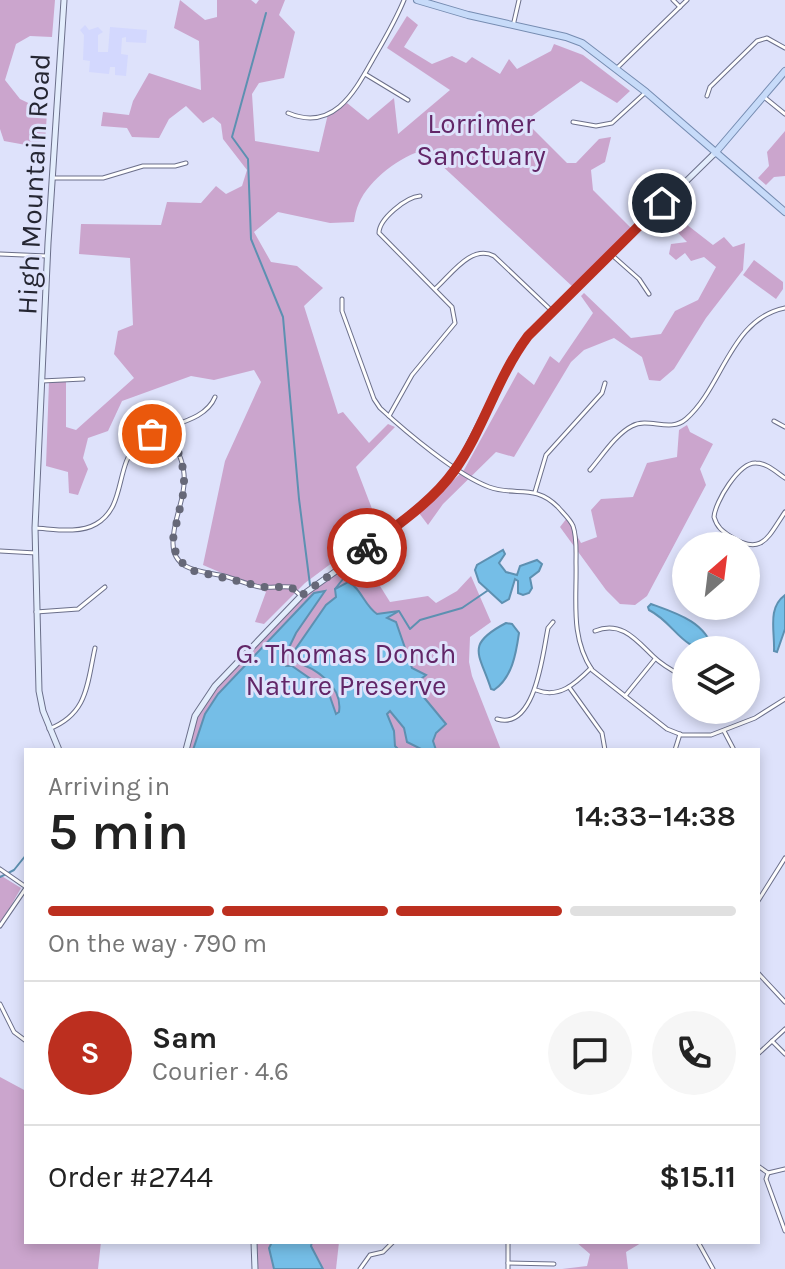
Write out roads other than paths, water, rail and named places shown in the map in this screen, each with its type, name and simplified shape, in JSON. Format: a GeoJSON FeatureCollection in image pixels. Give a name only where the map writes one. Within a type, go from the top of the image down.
{"type":"FeatureCollection","features":[{"type":"Feature","properties":{"kind":"main road","name":"High Mountain Road"},"geometry":{"type":"LineString","coordinates":[[58,748],[49,729],[39,691],[35,528],[47,256],[64,0]]}},
{"type":"Feature","properties":{"kind":"main road"},"geometry":{"type":"LineString","coordinates":[[417,0],[573,40],[617,68],[785,212]]}},
{"type":"Feature","properties":{"kind":"main road"},"geometry":{"type":"LineString","coordinates":[[187,748],[195,716],[209,692],[301,596],[430,498],[456,468],[511,362],[528,336],[715,153],[785,71]]}},
{"type":"Feature","properties":{"kind":"main road"},"geometry":{"type":"LineString","coordinates":[[254,1244],[255,1269]]}},
{"type":"Feature","properties":{"kind":"street"},"geometry":{"type":"LineString","coordinates":[[288,113],[311,118],[332,112],[349,99],[388,35],[404,0]]}},
{"type":"Feature","properties":{"kind":"street"},"geometry":{"type":"LineString","coordinates":[[513,26],[519,0]]}},
{"type":"Feature","properties":{"kind":"street"},"geometry":{"type":"LineString","coordinates":[[673,0],[680,7]]}},
{"type":"Feature","properties":{"kind":"street"},"geometry":{"type":"LineString","coordinates":[[617,68],[687,0]]}},
{"type":"Feature","properties":{"kind":"street"},"geometry":{"type":"LineString","coordinates":[[707,96],[710,87],[757,41],[767,38],[785,48]]}},
{"type":"Feature","properties":{"kind":"street"},"geometry":{"type":"LineString","coordinates":[[365,74],[408,100]]}},
{"type":"Feature","properties":{"kind":"street"},"geometry":{"type":"LineString","coordinates":[[573,122],[596,126],[612,123],[646,92]]}},
{"type":"Feature","properties":{"kind":"street"},"geometry":{"type":"LineString","coordinates":[[764,97],[785,114]]}},
{"type":"Feature","properties":{"kind":"street"},"geometry":{"type":"LineString","coordinates":[[52,178],[103,178],[143,166],[186,163]]}},
{"type":"Feature","properties":{"kind":"street"},"geometry":{"type":"LineString","coordinates":[[389,416],[417,369],[454,327],[454,310],[380,236],[378,230],[380,224],[411,197],[420,196]]}},
{"type":"Feature","properties":{"kind":"street"},"geometry":{"type":"LineString","coordinates":[[435,289],[471,255],[486,252],[552,311]]}},
{"type":"Feature","properties":{"kind":"street"},"geometry":{"type":"LineString","coordinates":[[611,253],[639,279],[649,294]]}},
{"type":"Feature","properties":{"kind":"street"},"geometry":{"type":"LineString","coordinates":[[0,254],[47,256]]}},
{"type":"Feature","properties":{"kind":"street"},"geometry":{"type":"LineString","coordinates":[[342,299],[342,311],[374,399],[389,416],[456,468],[491,488],[535,492],[554,503],[572,524],[576,540],[576,633],[584,659],[591,668],[667,729],[680,734],[711,735],[724,731],[785,699]]}},
{"type":"Feature","properties":{"kind":"street"},"geometry":{"type":"LineString","coordinates":[[590,470],[629,427],[640,423],[674,425],[687,418],[715,383],[727,358],[750,327],[768,313],[785,308]]}},
{"type":"Feature","properties":{"kind":"street"},"geometry":{"type":"LineString","coordinates":[[42,381],[83,379]]}},
{"type":"Feature","properties":{"kind":"street"},"geometry":{"type":"LineString","coordinates":[[535,492],[546,455],[602,393],[605,383]]}},
{"type":"Feature","properties":{"kind":"street"},"geometry":{"type":"LineString","coordinates":[[35,528],[77,529],[90,527],[102,520],[114,505],[126,462],[133,449],[148,436],[203,412],[215,397]]}},
{"type":"Feature","properties":{"kind":"street"},"geometry":{"type":"LineString","coordinates":[[774,421],[785,427]]}},
{"type":"Feature","properties":{"kind":"street"},"geometry":{"type":"LineString","coordinates":[[166,428],[181,458],[184,475],[184,490],[173,539],[177,559],[194,571],[264,587],[291,587],[301,596]]}},
{"type":"Feature","properties":{"kind":"street"},"geometry":{"type":"LineString","coordinates":[[785,478],[764,464],[747,464],[740,469],[717,503],[714,517],[721,531],[744,546],[752,546],[767,539],[785,512]]}},
{"type":"Feature","properties":{"kind":"street"},"geometry":{"type":"LineString","coordinates":[[0,551],[36,553]]}},
{"type":"Feature","properties":{"kind":"street"},"geometry":{"type":"LineString","coordinates":[[36,612],[78,609],[105,587]]}},
{"type":"Feature","properties":{"kind":"street"},"geometry":{"type":"LineString","coordinates":[[497,719],[505,720],[520,711],[536,690],[548,628],[553,622]]}},
{"type":"Feature","properties":{"kind":"street"},"geometry":{"type":"LineString","coordinates":[[595,631],[609,628],[629,633],[655,659],[672,669]]}},
{"type":"Feature","properties":{"kind":"street"},"geometry":{"type":"LineString","coordinates":[[49,729],[70,719],[79,708],[95,648]]}},
{"type":"Feature","properties":{"kind":"street"},"geometry":{"type":"LineString","coordinates":[[625,696],[655,659]]}},
{"type":"Feature","properties":{"kind":"street"},"geometry":{"type":"LineString","coordinates":[[536,690],[554,694],[569,687],[591,668]]}},
{"type":"Feature","properties":{"kind":"street"},"geometry":{"type":"LineString","coordinates":[[569,687],[602,733],[605,748]]}},
{"type":"Feature","properties":{"kind":"street"},"geometry":{"type":"LineString","coordinates":[[724,731],[733,748]]}},
{"type":"Feature","properties":{"kind":"street"},"geometry":{"type":"LineString","coordinates":[[676,748],[680,734]]}},
{"type":"Feature","properties":{"kind":"street"},"geometry":{"type":"LineString","coordinates":[[760,898],[785,858]]}},
{"type":"Feature","properties":{"kind":"street"},"geometry":{"type":"LineString","coordinates":[[0,869],[24,887]]}},
{"type":"Feature","properties":{"kind":"street"},"geometry":{"type":"LineString","coordinates":[[0,926],[24,891]]}},
{"type":"Feature","properties":{"kind":"street"},"geometry":{"type":"LineString","coordinates":[[760,975],[785,1002]]}},
{"type":"Feature","properties":{"kind":"street"},"geometry":{"type":"LineString","coordinates":[[0,1004],[14,1032],[24,1040]]}},
{"type":"Feature","properties":{"kind":"street"},"geometry":{"type":"LineString","coordinates":[[760,1052],[785,1029]]}},
{"type":"Feature","properties":{"kind":"street"},"geometry":{"type":"LineString","coordinates":[[772,1041],[785,1054]]}},
{"type":"Feature","properties":{"kind":"street"},"geometry":{"type":"LineString","coordinates":[[760,1167],[768,1173],[785,1169]]}},
{"type":"Feature","properties":{"kind":"street"},"geometry":{"type":"LineString","coordinates":[[768,1173],[766,1179],[785,1231]]}},
{"type":"Feature","properties":{"kind":"street"},"geometry":{"type":"LineString","coordinates":[[360,1269],[370,1255],[383,1252],[391,1244]]}},
{"type":"Feature","properties":{"kind":"street"},"geometry":{"type":"LineString","coordinates":[[508,1244],[508,1269]]}},
{"type":"Feature","properties":{"kind":"street"},"geometry":{"type":"LineString","coordinates":[[699,1244],[713,1269]]}},
{"type":"Feature","properties":{"kind":"street"},"geometry":{"type":"LineString","coordinates":[[508,1263],[554,1264]]}},
{"type":"Feature","properties":{"kind":"waterway"},"geometry":{"type":"LineString","coordinates":[[266,13],[232,137],[248,159],[251,239],[283,317],[310,585]]}},
{"type":"Feature","properties":{"kind":"waterway"},"geometry":{"type":"LineString","coordinates":[[335,589],[355,564]]}},
{"type":"Feature","properties":{"kind":"waterway"},"geometry":{"type":"LineString","coordinates":[[399,611],[410,629],[420,620],[462,608],[487,591]]}},
{"type":"Feature","properties":{"kind":"waterway"},"geometry":{"type":"LineString","coordinates":[[0,877],[14,870],[24,858]]}},
{"type":"Feature","properties":{"kind":"park label","name":"Lorrimer Sanctuary"},"geometry":{"type":"Point","coordinates":[481,139]}},
{"type":"Feature","properties":{"kind":"park label","name":"G. Thomas Donch Nature Preserve"},"geometry":{"type":"Point","coordinates":[346,669]}}]}
